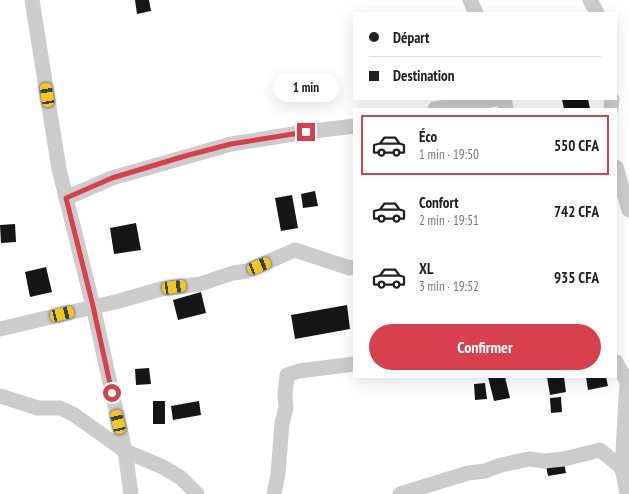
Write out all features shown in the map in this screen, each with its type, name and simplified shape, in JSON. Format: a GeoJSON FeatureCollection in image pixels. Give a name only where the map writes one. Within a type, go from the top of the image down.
{"type":"FeatureCollection","features":[{"type":"Feature","properties":{"kind":"street"},"geometry":{"type":"LineString","coordinates":[[32,0],[59,169],[93,306],[125,451],[131,494]]}},
{"type":"Feature","properties":{"kind":"street"},"geometry":{"type":"LineString","coordinates":[[470,0],[476,12]]}},
{"type":"Feature","properties":{"kind":"street"},"geometry":{"type":"LineString","coordinates":[[590,0],[596,12]]}},
{"type":"Feature","properties":{"kind":"street"},"geometry":{"type":"LineString","coordinates":[[441,108],[490,100]]}},
{"type":"Feature","properties":{"kind":"street"},"geometry":{"type":"LineString","coordinates":[[66,198],[112,178],[231,144],[353,126]]}},
{"type":"Feature","properties":{"kind":"street"},"geometry":{"type":"LineString","coordinates":[[617,170],[629,210]]}},
{"type":"Feature","properties":{"kind":"street"},"geometry":{"type":"LineString","coordinates":[[0,329],[161,289],[200,284],[233,273],[247,271],[295,250],[350,268],[353,267]]}},
{"type":"Feature","properties":{"kind":"street"},"geometry":{"type":"LineString","coordinates":[[274,494],[278,474],[282,423],[286,408],[285,395],[287,375],[299,371],[353,364]]}},
{"type":"Feature","properties":{"kind":"street"},"geometry":{"type":"LineString","coordinates":[[617,364],[627,382],[622,468],[627,494]]}},
{"type":"Feature","properties":{"kind":"street"},"geometry":{"type":"LineString","coordinates":[[0,396],[38,408],[60,408],[73,414],[125,451],[164,467],[181,478],[198,494]]}},
{"type":"Feature","properties":{"kind":"street"},"geometry":{"type":"LineString","coordinates":[[400,494],[468,473],[485,471],[501,465],[529,459],[544,461],[564,459],[600,450],[622,468]]}},
{"type":"Feature","properties":{"kind":"building"},"geometry":{"type":"Polygon","coordinates":[[[135,0],[149,0],[151,11],[137,14],[135,0]]]}},
{"type":"Feature","properties":{"kind":"building"},"geometry":{"type":"Polygon","coordinates":[[[562,100],[588,100],[590,108],[564,108],[562,100]]]}},
{"type":"Feature","properties":{"kind":"building"},"geometry":{"type":"Polygon","coordinates":[[[315,191],[318,206],[303,208],[301,194],[315,191]]]}},
{"type":"Feature","properties":{"kind":"building"},"geometry":{"type":"Polygon","coordinates":[[[292,195],[298,228],[281,231],[275,198],[292,195]]]}},
{"type":"Feature","properties":{"kind":"building"},"geometry":{"type":"Polygon","coordinates":[[[136,223],[141,250],[114,254],[110,228],[136,223]]]}},
{"type":"Feature","properties":{"kind":"building"},"geometry":{"type":"Polygon","coordinates":[[[15,224],[16,242],[1,243],[0,225],[15,224]]]}},
{"type":"Feature","properties":{"kind":"building"},"geometry":{"type":"Polygon","coordinates":[[[46,267],[52,292],[30,297],[25,272],[46,267]]]}},
{"type":"Feature","properties":{"kind":"building"},"geometry":{"type":"Polygon","coordinates":[[[201,292],[206,313],[178,320],[173,300],[201,292]]]}},
{"type":"Feature","properties":{"kind":"building"},"geometry":{"type":"Polygon","coordinates":[[[347,305],[350,329],[295,339],[291,315],[347,305]]]}},
{"type":"Feature","properties":{"kind":"building"},"geometry":{"type":"Polygon","coordinates":[[[149,368],[151,384],[136,385],[135,369],[149,368]]]}},
{"type":"Feature","properties":{"kind":"building"},"geometry":{"type":"Polygon","coordinates":[[[488,378],[505,378],[510,398],[494,401],[488,378]]]}},
{"type":"Feature","properties":{"kind":"building"},"geometry":{"type":"Polygon","coordinates":[[[547,378],[564,378],[566,392],[550,395],[547,378]]]}},
{"type":"Feature","properties":{"kind":"building"},"geometry":{"type":"Polygon","coordinates":[[[586,378],[606,378],[608,386],[588,390],[586,378]]]}},
{"type":"Feature","properties":{"kind":"building"},"geometry":{"type":"Polygon","coordinates":[[[485,383],[487,399],[475,400],[474,384],[485,383]]]}},
{"type":"Feature","properties":{"kind":"building"},"geometry":{"type":"Polygon","coordinates":[[[561,397],[562,412],[551,413],[550,398],[561,397]]]}},
{"type":"Feature","properties":{"kind":"building"},"geometry":{"type":"Polygon","coordinates":[[[153,401],[165,401],[165,424],[153,424],[153,401]]]}},
{"type":"Feature","properties":{"kind":"building"},"geometry":{"type":"Polygon","coordinates":[[[199,401],[201,415],[173,420],[171,406],[199,401]]]}},
{"type":"Feature","properties":{"kind":"building"},"geometry":{"type":"Polygon","coordinates":[[[564,463],[566,473],[548,476],[546,466],[564,463]]]}},
{"type":"Feature","properties":{"kind":"route"},"geometry":{"type":"LineString","coordinates":[[112,393],[93,306],[66,198],[112,178],[185,156],[231,144],[306,132]]}}]}
